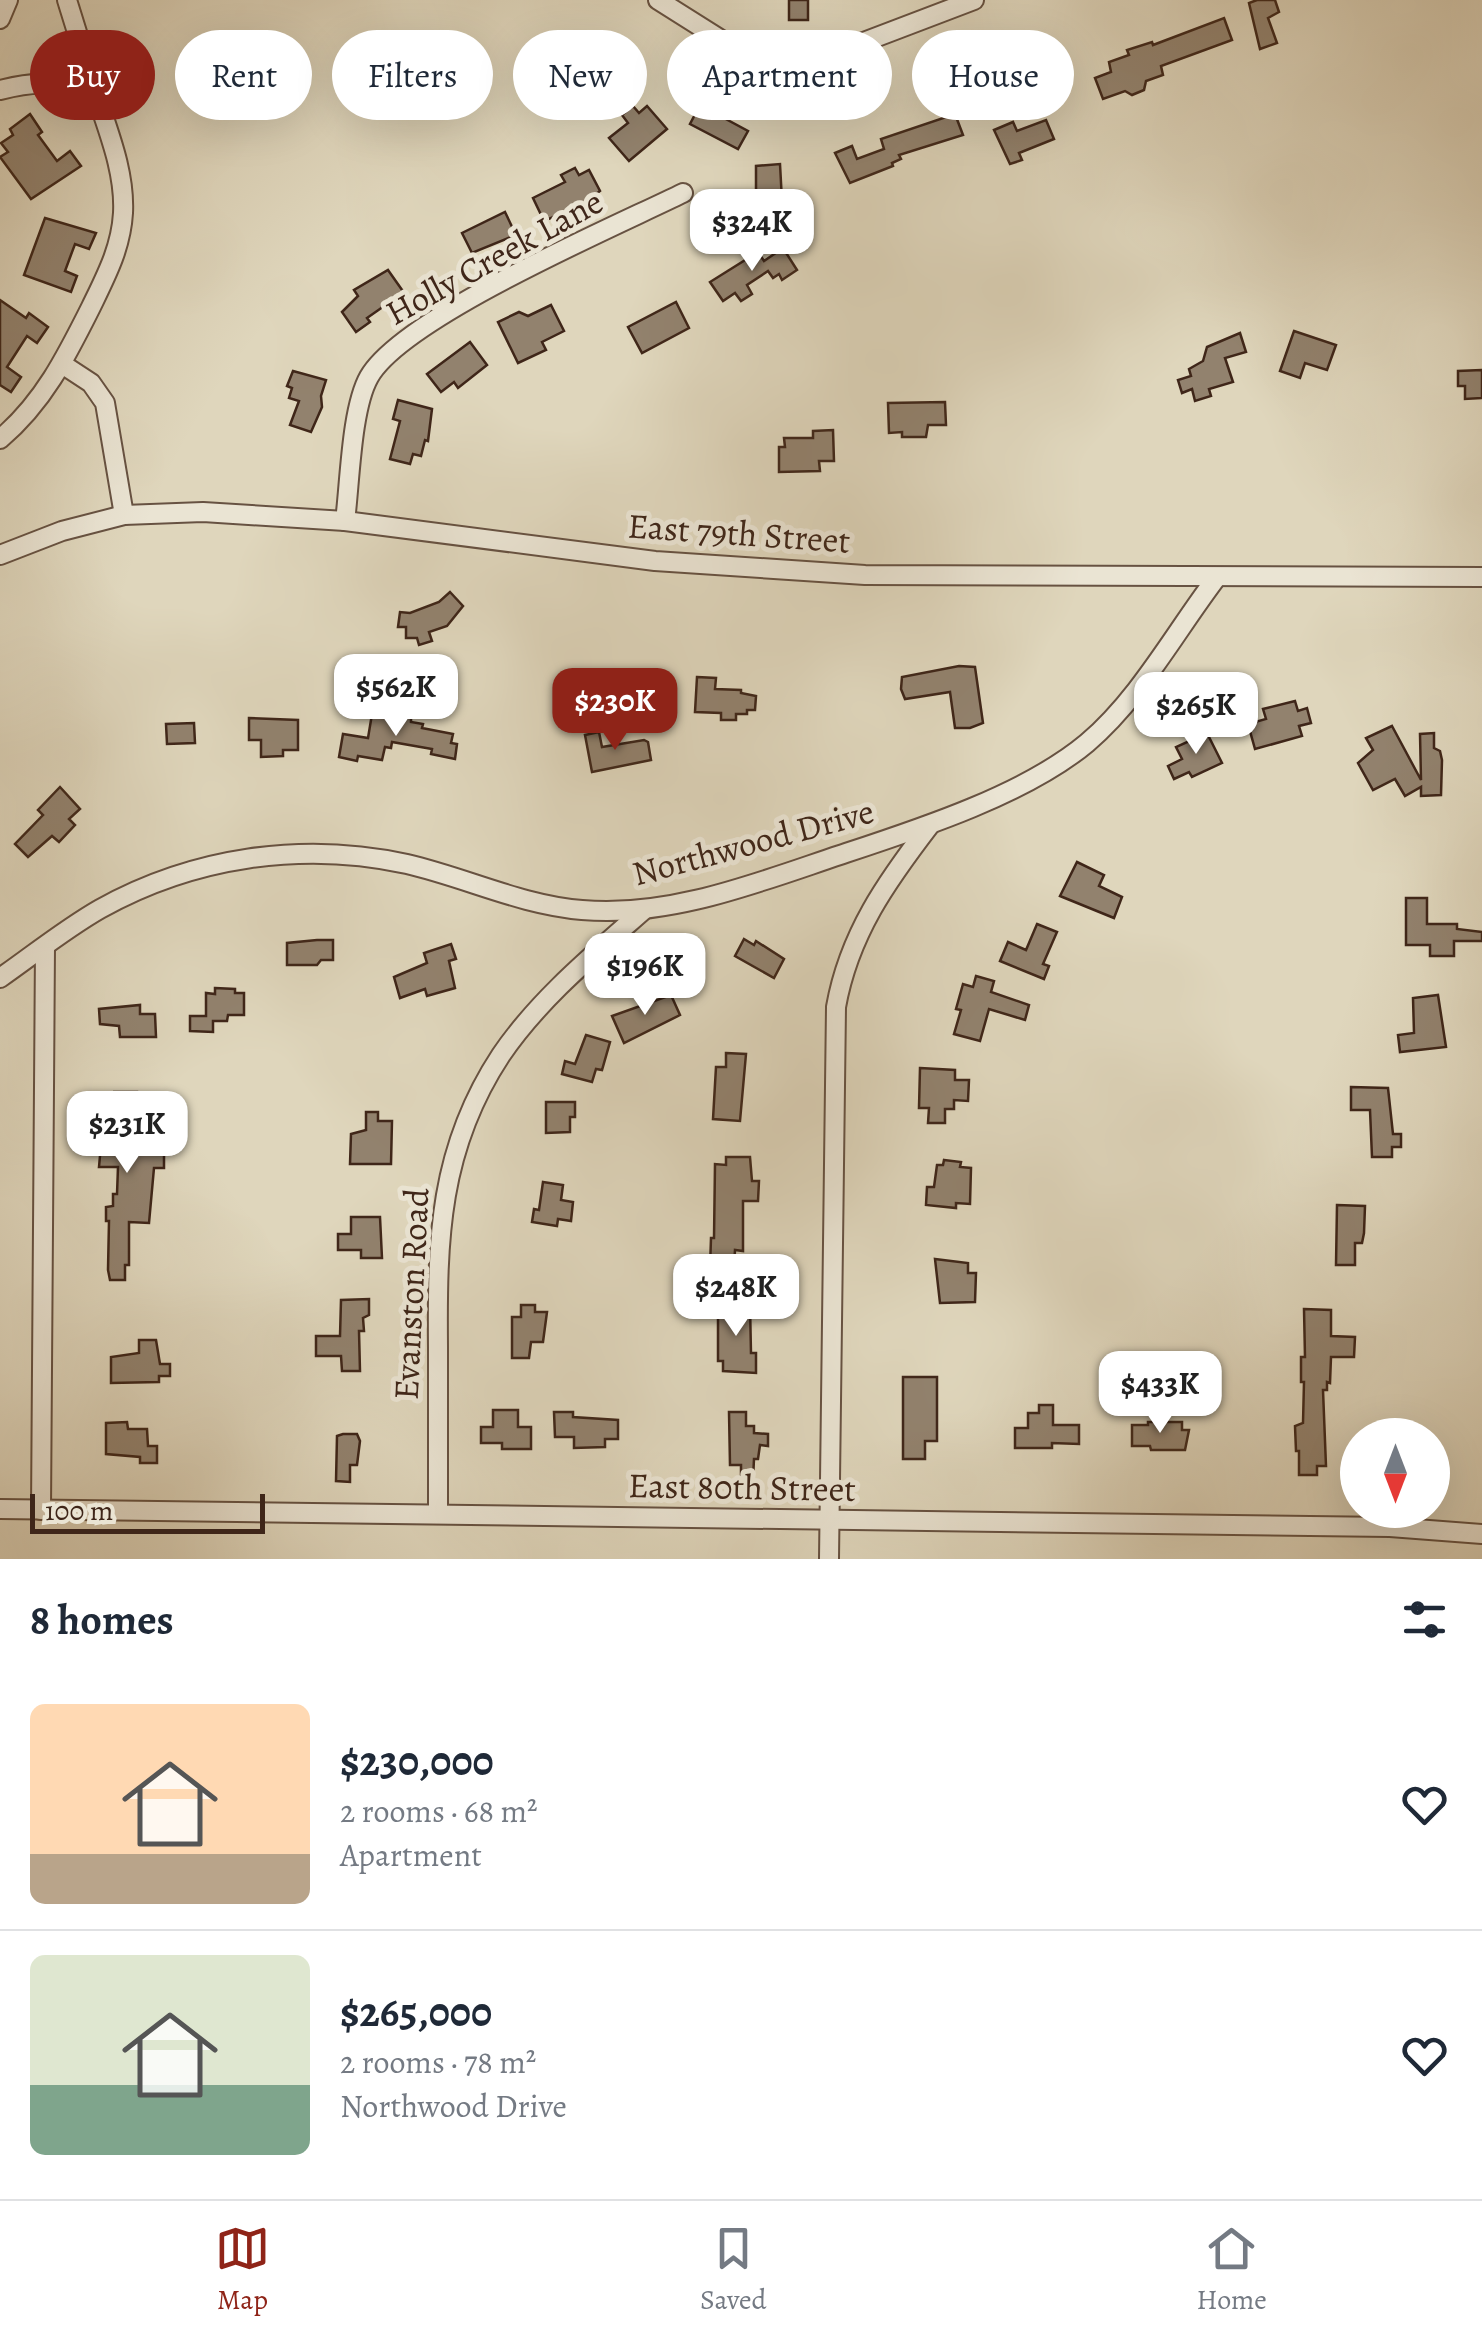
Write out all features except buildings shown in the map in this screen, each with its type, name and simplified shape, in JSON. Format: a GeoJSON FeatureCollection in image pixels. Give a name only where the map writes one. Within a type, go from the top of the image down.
{"type":"FeatureCollection","features":[{"type":"Feature","properties":{"kind":"street"},"geometry":{"type":"LineString","coordinates":[[0,19],[8,0]]}},
{"type":"Feature","properties":{"kind":"street"},"geometry":{"type":"LineString","coordinates":[[66,0],[76,30]]}},
{"type":"Feature","properties":{"kind":"street"},"geometry":{"type":"LineString","coordinates":[[658,0],[778,75],[974,0]]}},
{"type":"Feature","properties":{"kind":"street"},"geometry":{"type":"LineString","coordinates":[[0,90],[30,83]]}},
{"type":"Feature","properties":{"kind":"street"},"geometry":{"type":"LineString","coordinates":[[0,440],[36,404],[62,364],[120,241],[121,180],[104,120]]}},
{"type":"Feature","properties":{"kind":"street","name":"Holly Creek Lane"},"geometry":{"type":"LineString","coordinates":[[345,520],[360,402],[366,381],[383,358],[481,293],[683,193]]}},
{"type":"Feature","properties":{"kind":"street"},"geometry":{"type":"LineString","coordinates":[[62,364],[91,383],[105,403],[124,515]]}},
{"type":"Feature","properties":{"kind":"street","name":"East 79th Street"},"geometry":{"type":"LineString","coordinates":[[0,555],[62,531],[124,515],[204,512],[345,520],[620,557],[770,570],[881,575],[1482,577]]}},
{"type":"Feature","properties":{"kind":"street","name":"Northwood Drive"},"geometry":{"type":"LineString","coordinates":[[0,978],[98,910],[143,888],[224,862],[278,854],[338,854],[406,864],[515,899],[564,909],[645,909],[764,879],[930,824],[1029,780],[1072,756],[1130,697],[1218,577]]}},
{"type":"Feature","properties":{"kind":"street"},"geometry":{"type":"LineString","coordinates":[[828,1559],[837,1003],[848,958],[864,918],[908,850],[930,824]]}},
{"type":"Feature","properties":{"kind":"street","name":"Evanston Road"},"geometry":{"type":"LineString","coordinates":[[438,1514],[438,1254],[444,1194],[456,1149],[479,1092],[507,1047],[572,974],[645,909]]}},
{"type":"Feature","properties":{"kind":"street"},"geometry":{"type":"LineString","coordinates":[[41,1510],[45,948]]}},
{"type":"Feature","properties":{"kind":"street","name":"East 80th Street"},"geometry":{"type":"LineString","coordinates":[[0,1509],[1390,1528],[1482,1534]]}}]}
